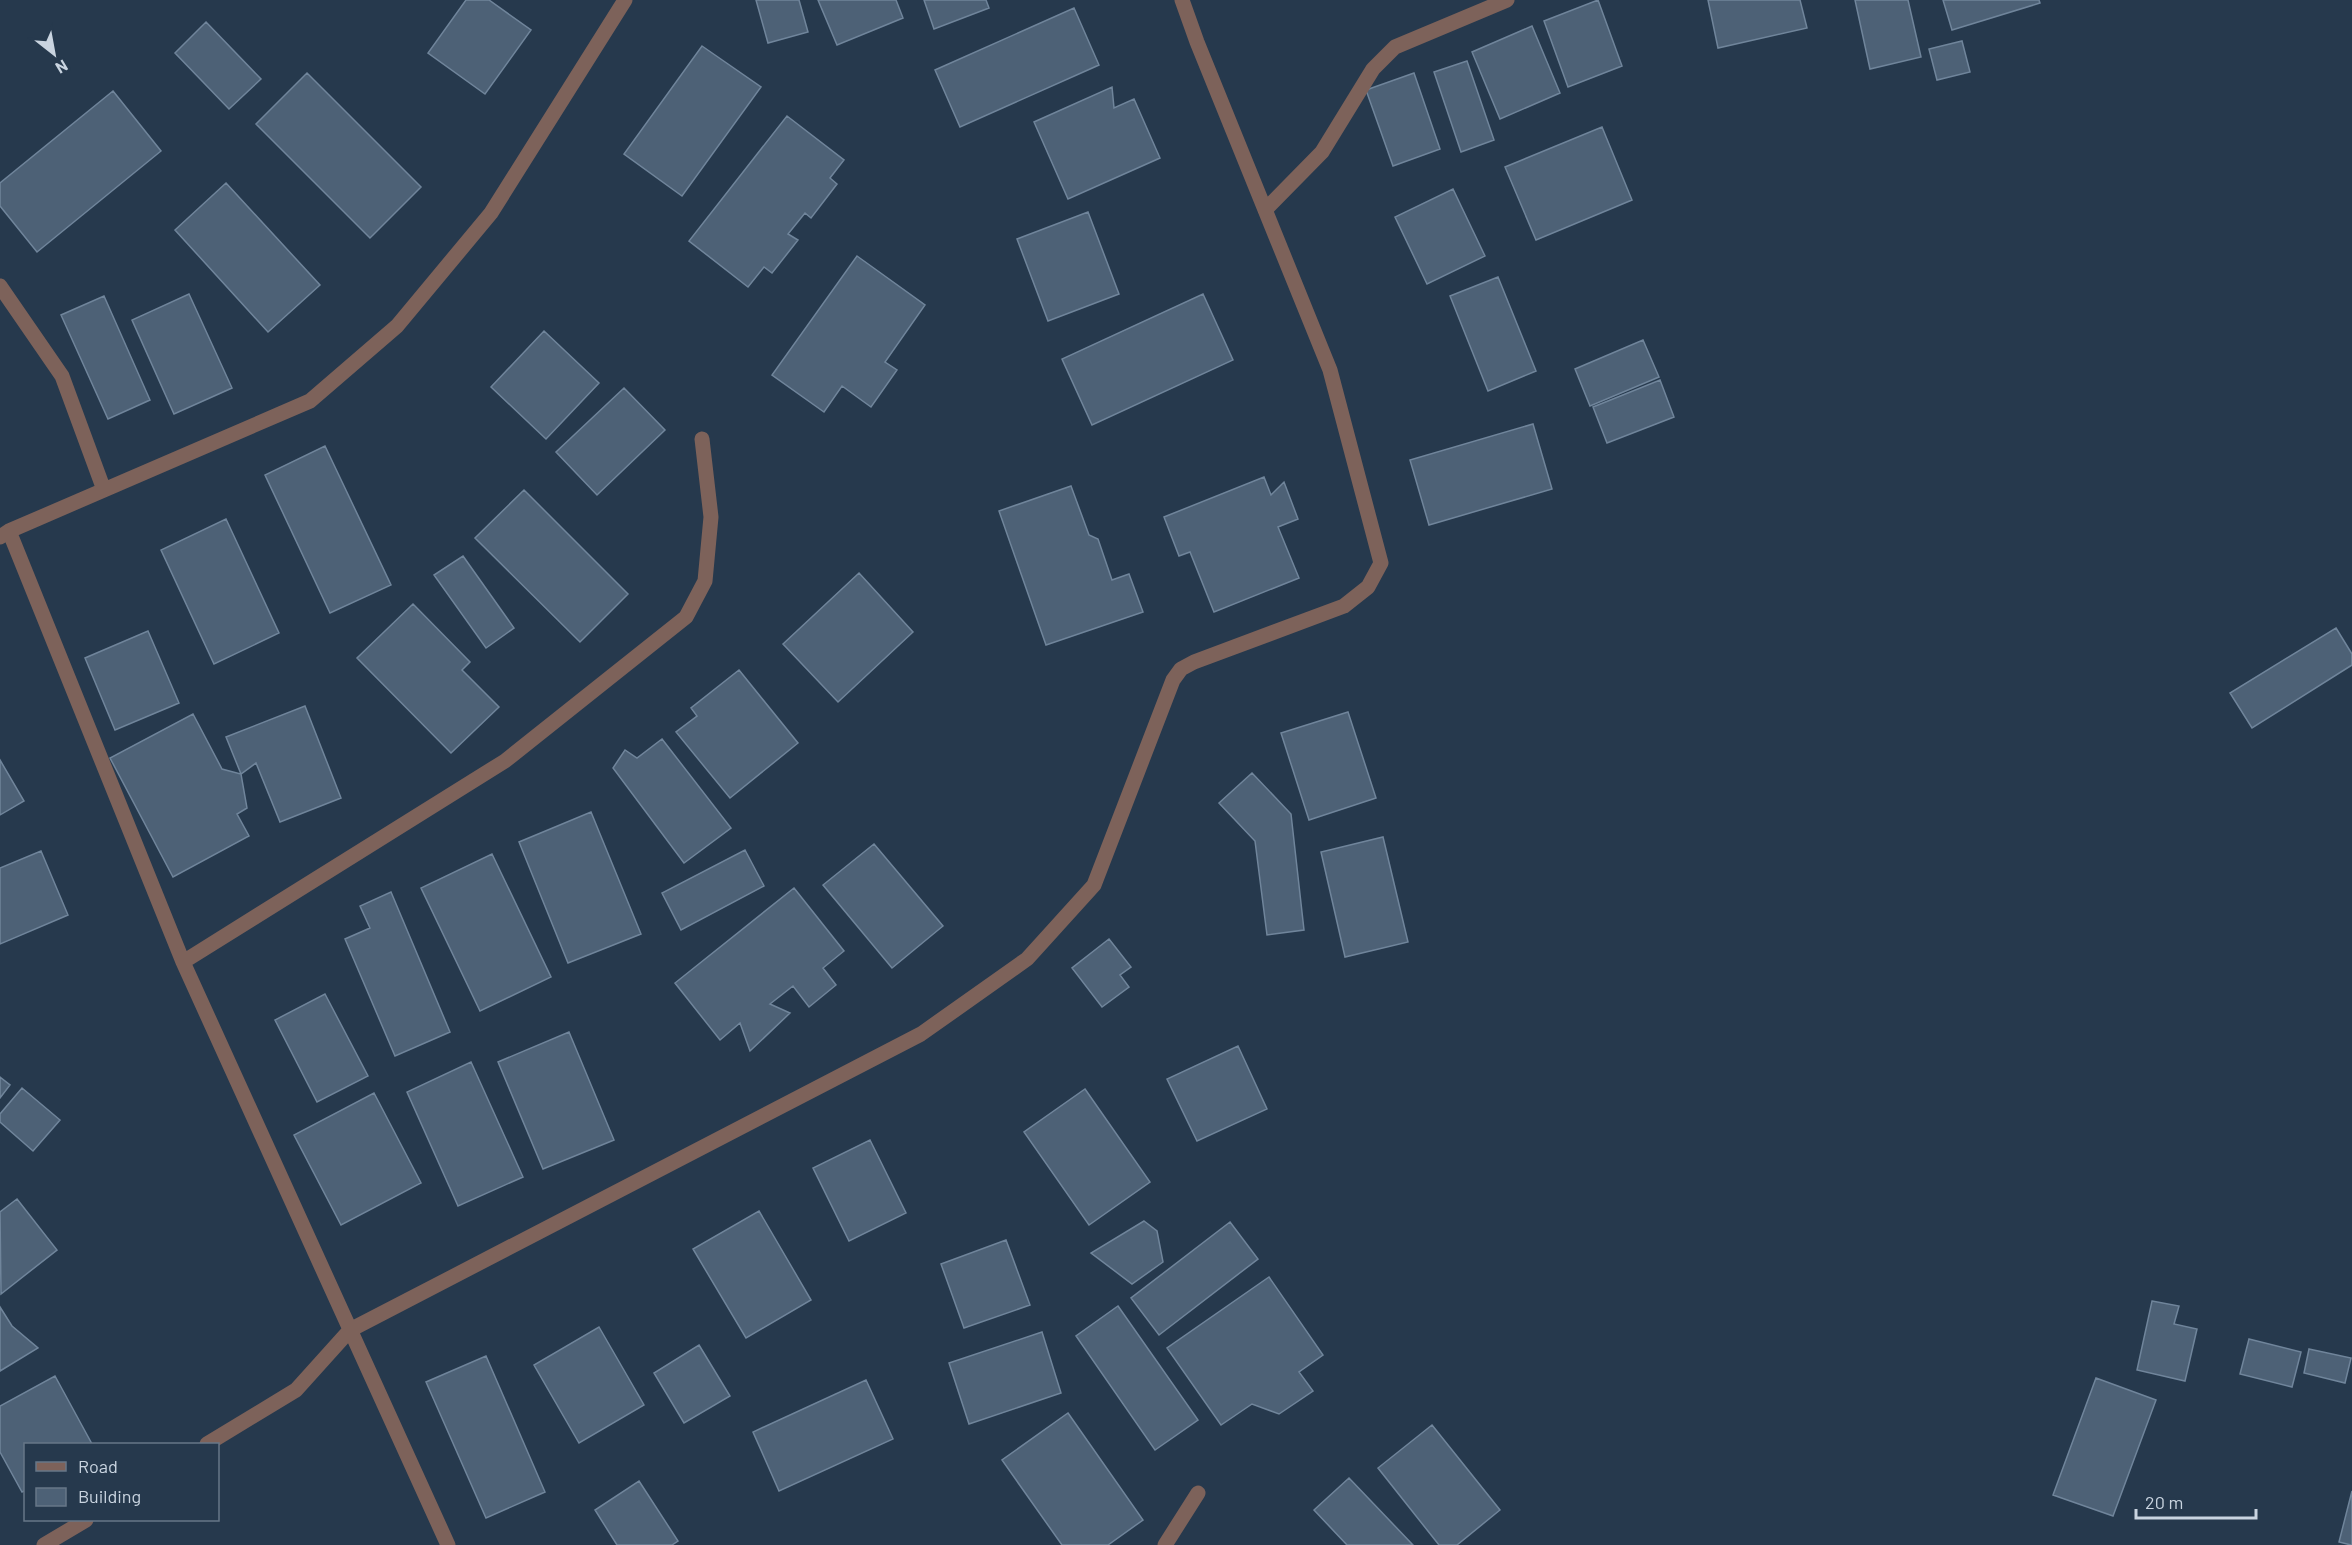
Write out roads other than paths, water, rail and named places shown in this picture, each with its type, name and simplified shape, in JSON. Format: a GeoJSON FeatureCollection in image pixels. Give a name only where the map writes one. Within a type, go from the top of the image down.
{"type":"FeatureCollection","features":[{"type":"Feature","properties":{"kind":"street"},"geometry":{"type":"LineString","coordinates":[[448,1545],[183,962],[4,534],[310,401],[396,326],[491,213],[625,0]]}},
{"type":"Feature","properties":{"kind":"street"},"geometry":{"type":"LineString","coordinates":[[209,1443],[296,1390],[350,1330],[921,1034],[1027,959],[1094,885],[1173,680],[1181,669],[1194,662],[1344,606],[1368,587],[1381,563],[1330,370],[1182,0]]}},
{"type":"Feature","properties":{"kind":"street"},"geometry":{"type":"LineString","coordinates":[[1265,210],[1322,152],[1373,69],[1395,47],[1507,0]]}},
{"type":"Feature","properties":{"kind":"street"},"geometry":{"type":"LineString","coordinates":[[0,286],[62,376],[104,489]]}},
{"type":"Feature","properties":{"kind":"street"},"geometry":{"type":"LineString","coordinates":[[183,962],[505,760],[686,617],[705,581],[711,517],[702,440]]}},
{"type":"Feature","properties":{"kind":"street"},"geometry":{"type":"LineString","coordinates":[[1165,1545],[1198,1493]]}},
{"type":"Feature","properties":{"kind":"street"},"geometry":{"type":"LineString","coordinates":[[44,1545],[84,1521]]}}]}
